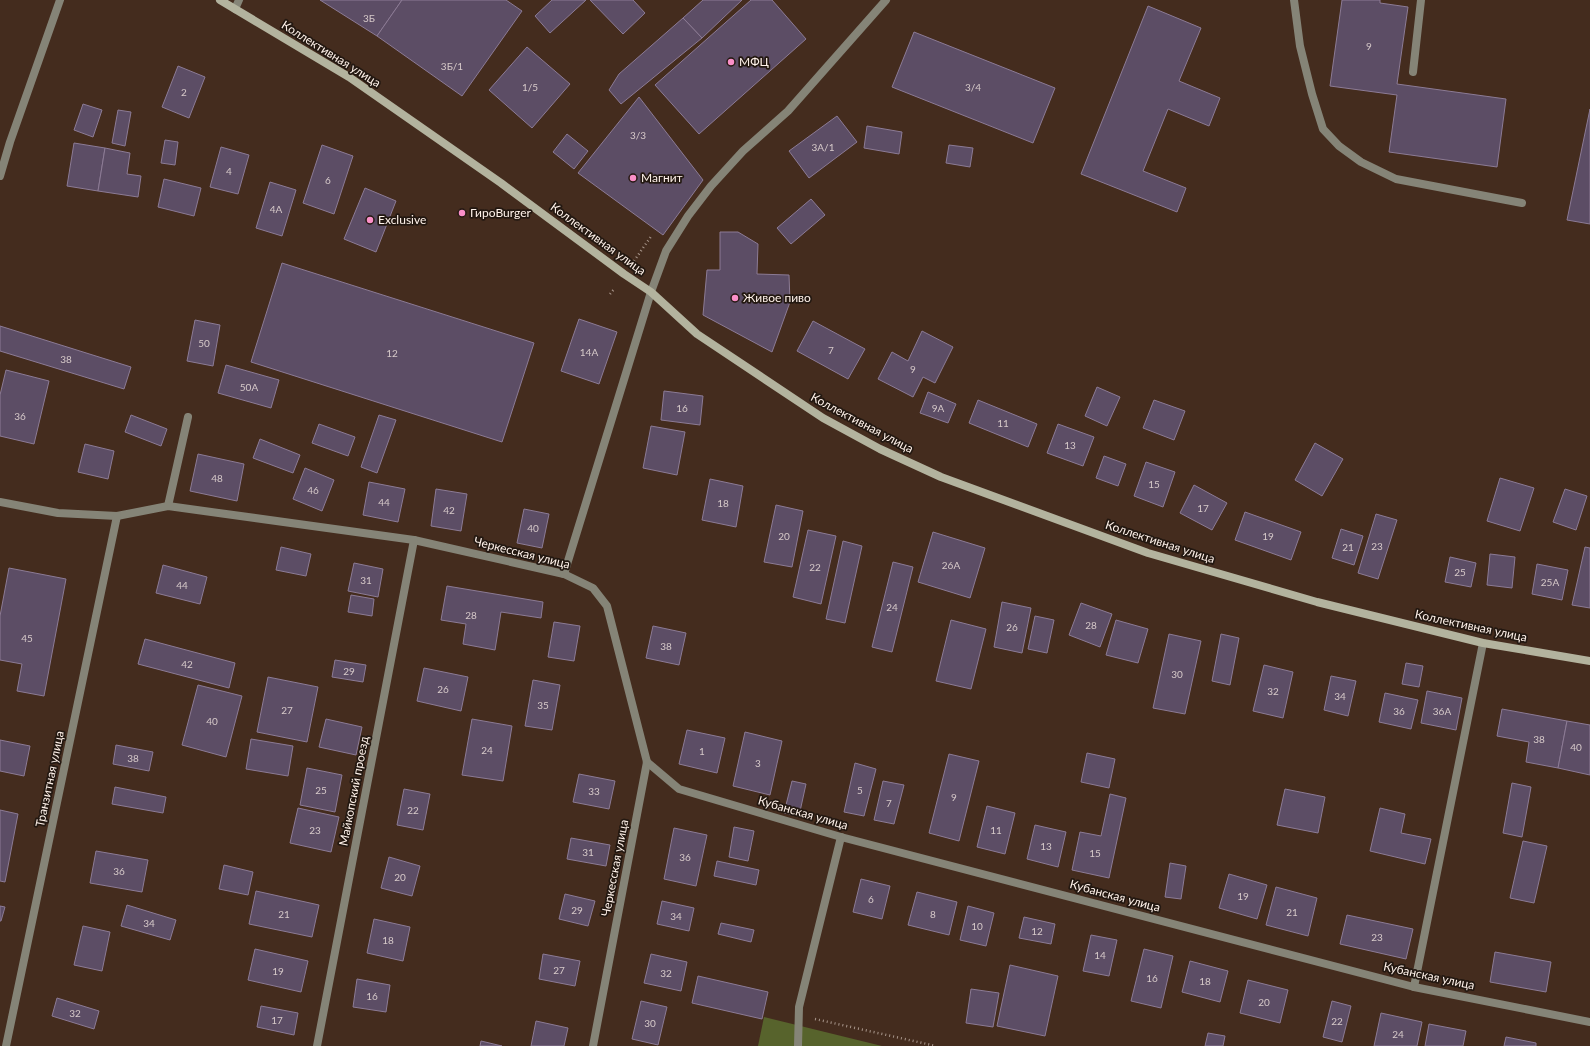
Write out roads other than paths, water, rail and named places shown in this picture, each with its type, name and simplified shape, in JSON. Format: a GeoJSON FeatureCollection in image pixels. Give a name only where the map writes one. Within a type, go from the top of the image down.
{"type":"FeatureCollection","features":[{"type":"Feature","properties":{"kind":"street"},"geometry":{"type":"LineString","coordinates":[[0,176],[10,142],[60,0]]}},
{"type":"Feature","properties":{"kind":"street","name":"Коллективная улица"},"geometry":{"type":"LineString","coordinates":[[220,0],[349,77],[501,183],[624,274],[651,292],[697,334],[823,418],[880,449],[941,476],[1148,553],[1317,602],[1483,643],[1590,661]]}},
{"type":"Feature","properties":{"kind":"street"},"geometry":{"type":"LineString","coordinates":[[235,9],[240,0]]}},
{"type":"Feature","properties":{"kind":"street"},"geometry":{"type":"LineString","coordinates":[[564,574],[651,292],[666,252],[688,216],[710,186],[743,151],[788,111],[886,0]]}},
{"type":"Feature","properties":{"kind":"street"},"geometry":{"type":"LineString","coordinates":[[1294,0],[1300,46],[1312,94],[1323,129],[1339,146],[1361,162],[1396,179],[1522,203]]}},
{"type":"Feature","properties":{"kind":"street"},"geometry":{"type":"LineString","coordinates":[[1413,72],[1421,0]]}},
{"type":"Feature","properties":{"kind":"street"},"geometry":{"type":"LineString","coordinates":[[168,506],[188,417]]}},
{"type":"Feature","properties":{"kind":"street","name":"Черкесская улица"},"geometry":{"type":"LineString","coordinates":[[0,502],[58,513],[117,516],[168,506],[414,540],[564,574],[592,588],[607,606],[647,762],[593,1046]]}},
{"type":"Feature","properties":{"kind":"street","name":"Транзитная улица"},"geometry":{"type":"LineString","coordinates":[[6,1046],[117,516]]}},
{"type":"Feature","properties":{"kind":"street","name":"Майкопский проезд"},"geometry":{"type":"LineString","coordinates":[[317,1046],[414,540]]}},
{"type":"Feature","properties":{"kind":"street"},"geometry":{"type":"LineString","coordinates":[[1414,987],[1483,643]]}},
{"type":"Feature","properties":{"kind":"street","name":"Кубанская улица"},"geometry":{"type":"LineString","coordinates":[[647,762],[679,789],[841,837],[1414,987],[1590,1022]]}},
{"type":"Feature","properties":{"kind":"street"},"geometry":{"type":"LineString","coordinates":[[798,1046],[798,1015],[841,837]]}},
{"type":"Feature","properties":{"kind":"place","name":"МФЦ"},"geometry":{"type":"Point","coordinates":[731,62]}},
{"type":"Feature","properties":{"kind":"place","name":"Магнит"},"geometry":{"type":"Point","coordinates":[633,178]}},
{"type":"Feature","properties":{"kind":"place","name":"ГироBurger"},"geometry":{"type":"Point","coordinates":[462,213]}},
{"type":"Feature","properties":{"kind":"place","name":"Exclusive"},"geometry":{"type":"Point","coordinates":[370,220]}},
{"type":"Feature","properties":{"kind":"place","name":"Живое пиво"},"geometry":{"type":"Point","coordinates":[735,298]}}]}
